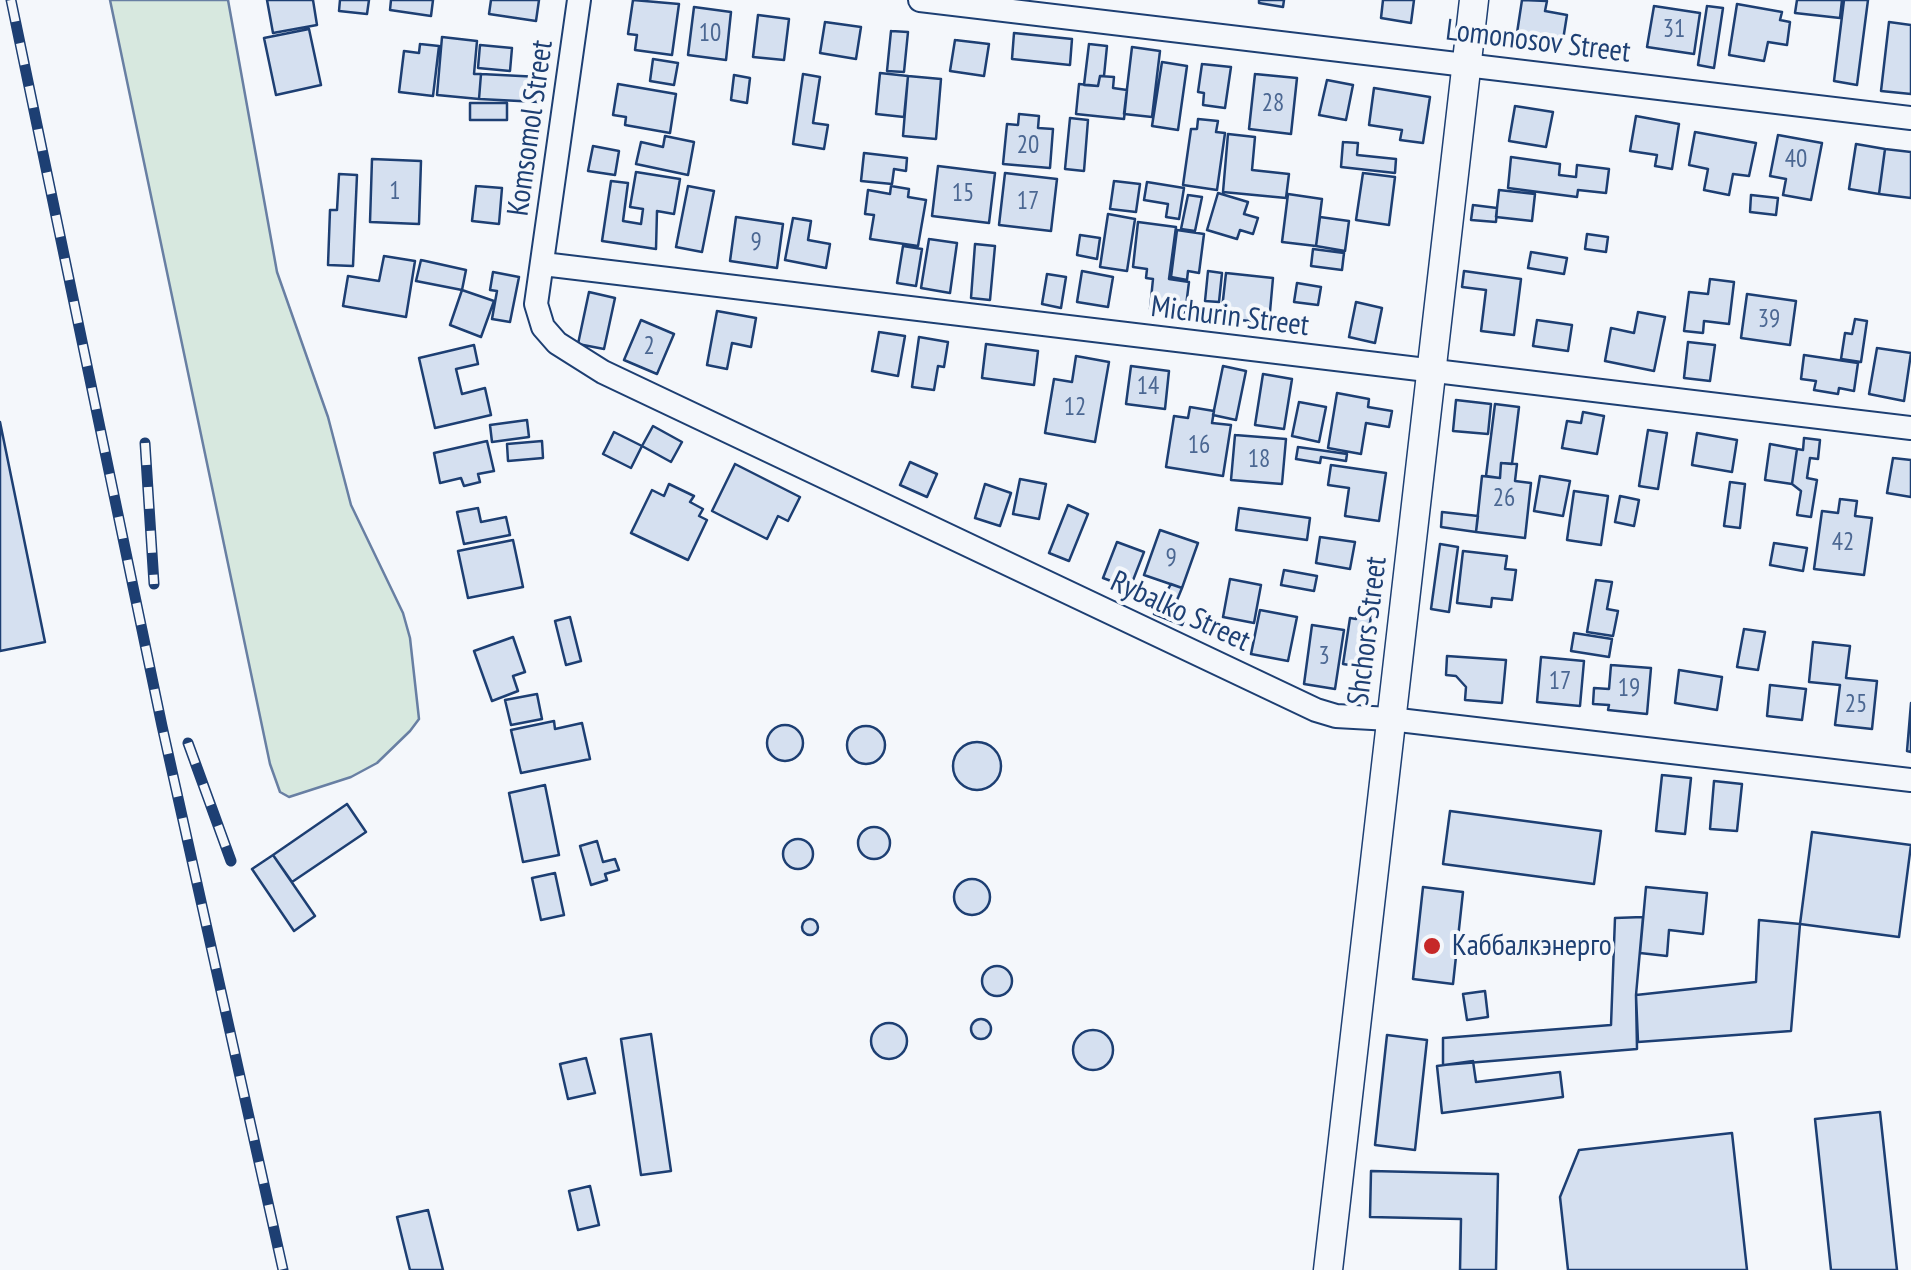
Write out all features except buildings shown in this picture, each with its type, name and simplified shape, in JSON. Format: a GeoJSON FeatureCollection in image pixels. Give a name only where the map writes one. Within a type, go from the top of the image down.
{"type":"FeatureCollection","features":[{"type":"Feature","properties":{"kind":"street","name":"Komsomol Street"},"geometry":{"type":"LineString","coordinates":[[542,264],[580,0]]}},
{"type":"Feature","properties":{"kind":"street","name":"Lomonosov Street"},"geometry":{"type":"LineString","coordinates":[[920,0],[1911,118]]}},
{"type":"Feature","properties":{"kind":"street","name":"Shchors Street"},"geometry":{"type":"LineString","coordinates":[[1328,1270],[1474,0]]}},
{"type":"Feature","properties":{"kind":"street","name":"Michurin Street"},"geometry":{"type":"LineString","coordinates":[[542,264],[1911,428]]}},
{"type":"Feature","properties":{"kind":"street","name":"Rybalko Street"},"geometry":{"type":"LineString","coordinates":[[542,264],[536,304],[543,327],[556,343],[603,372],[1316,710],[1336,716],[1911,780]]}},
{"type":"Feature","properties":{"kind":"shaded area"},"geometry":{"type":"Polygon","coordinates":[[[110,0],[228,0],[277,272],[328,417],[351,505],[403,613],[410,638],[419,719],[410,731],[377,763],[351,777],[289,797],[280,792],[270,764],[110,0]]]}},
{"type":"Feature","properties":{"kind":"railway"},"geometry":{"type":"LineString","coordinates":[[11,0],[162,726],[283,1270]]}},
{"type":"Feature","properties":{"kind":"railway"},"geometry":{"type":"LineString","coordinates":[[145,443],[154,584]]}},
{"type":"Feature","properties":{"kind":"railway"},"geometry":{"type":"LineString","coordinates":[[188,743],[231,861]]}},
{"type":"Feature","properties":{"kind":"place","name":"Каббалкэнерго"},"geometry":{"type":"Point","coordinates":[1432,946]}}]}
